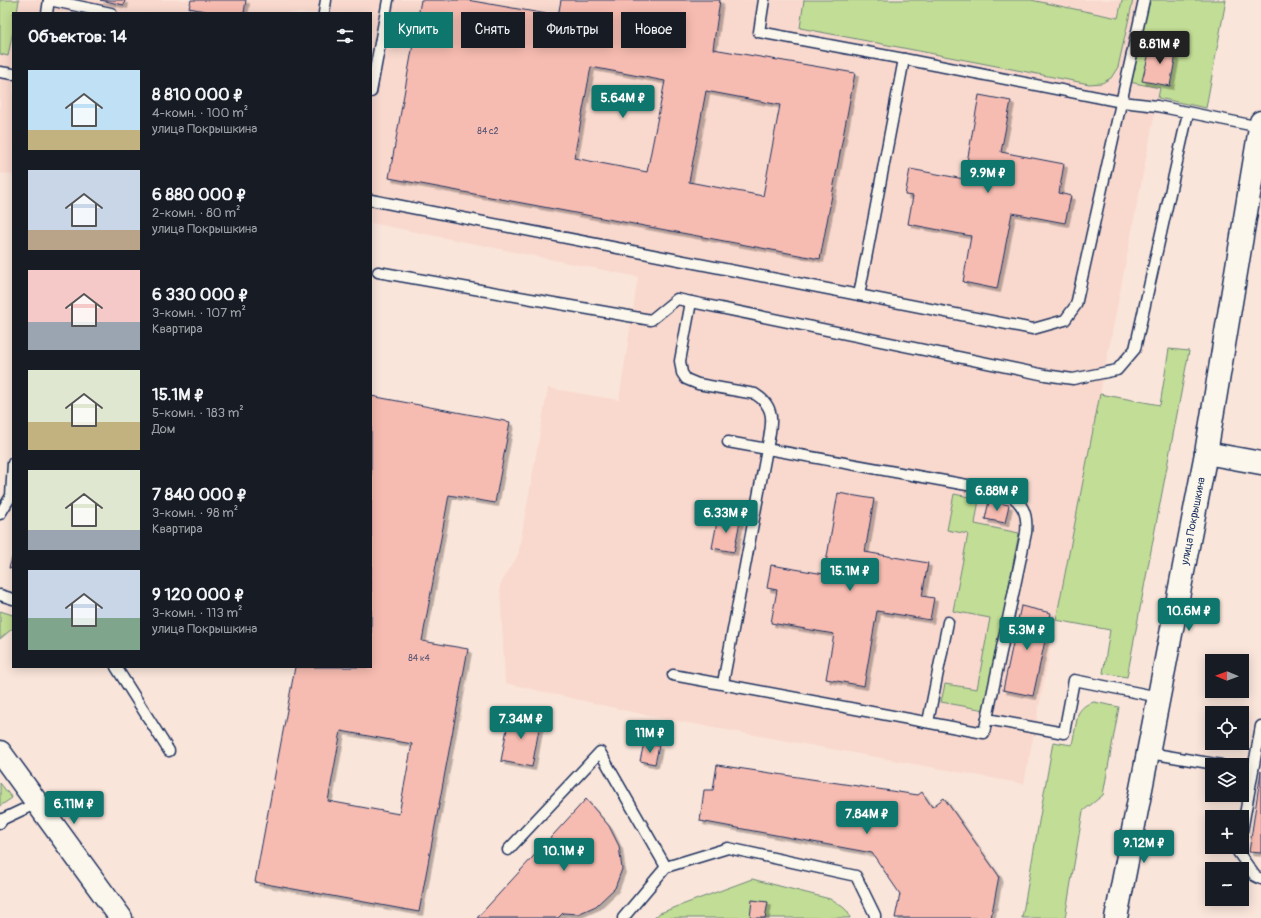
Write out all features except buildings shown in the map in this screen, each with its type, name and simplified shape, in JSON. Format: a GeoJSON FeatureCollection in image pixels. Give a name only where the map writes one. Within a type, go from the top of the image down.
{"type":"FeatureCollection","features":[{"type":"Feature","properties":{"kind":"main road","name":"улица Покрышкина"},"geometry":{"type":"LineString","coordinates":[[1116,918],[1160,697],[1206,452],[1260,124]]}},
{"type":"Feature","properties":{"kind":"main road"},"geometry":{"type":"LineString","coordinates":[[1206,452],[1261,463]]}},
{"type":"Feature","properties":{"kind":"main road"},"geometry":{"type":"LineString","coordinates":[[0,752],[121,918]]}},
{"type":"Feature","properties":{"kind":"lane"},"geometry":{"type":"LineString","coordinates":[[47,12],[49,0],[107,12]]}},
{"type":"Feature","properties":{"kind":"lane"},"geometry":{"type":"LineString","coordinates":[[324,12],[326,0]]}},
{"type":"Feature","properties":{"kind":"lane"},"geometry":{"type":"LineString","coordinates":[[372,87],[388,0]]}},
{"type":"Feature","properties":{"kind":"lane"},"geometry":{"type":"LineString","coordinates":[[764,0],[759,32],[1122,102],[1157,106],[1188,113],[1260,124]]}},
{"type":"Feature","properties":{"kind":"lane"},"geometry":{"type":"LineString","coordinates":[[372,200],[1033,329],[1065,320],[1076,305],[1144,0]]}},
{"type":"Feature","properties":{"kind":"lane"},"geometry":{"type":"LineString","coordinates":[[859,295],[904,59]]}},
{"type":"Feature","properties":{"kind":"lane"},"geometry":{"type":"LineString","coordinates":[[0,72],[12,74]]}},
{"type":"Feature","properties":{"kind":"lane"},"geometry":{"type":"LineString","coordinates":[[378,272],[651,320],[677,299],[1073,379],[1117,370],[1135,349],[1188,113]]}},
{"type":"Feature","properties":{"kind":"lane"},"geometry":{"type":"LineString","coordinates":[[691,302],[680,360],[682,373],[686,379],[692,382],[755,394],[762,398],[768,406],[771,414],[767,449],[723,683]]}},
{"type":"Feature","properties":{"kind":"lane"},"geometry":{"type":"LineString","coordinates":[[673,675],[984,732],[1026,533],[1026,513],[1021,505],[1006,492],[728,442]]}},
{"type":"Feature","properties":{"kind":"lane"},"geometry":{"type":"LineString","coordinates":[[0,514],[11,496],[12,480]]}},
{"type":"Feature","properties":{"kind":"lane"},"geometry":{"type":"LineString","coordinates":[[0,595],[12,599]]}},
{"type":"Feature","properties":{"kind":"lane"},"geometry":{"type":"LineString","coordinates":[[928,722],[948,622]]}},
{"type":"Feature","properties":{"kind":"lane"},"geometry":{"type":"LineString","coordinates":[[117,668],[169,751]]}},
{"type":"Feature","properties":{"kind":"lane"},"geometry":{"type":"LineString","coordinates":[[987,719],[1064,734],[1074,680],[1160,697]]}},
{"type":"Feature","properties":{"kind":"lane"},"geometry":{"type":"LineString","coordinates":[[1246,810],[1261,726]]}},
{"type":"Feature","properties":{"kind":"lane"},"geometry":{"type":"LineString","coordinates":[[508,850],[600,752],[666,866]]}},
{"type":"Feature","properties":{"kind":"lane"},"geometry":{"type":"LineString","coordinates":[[1149,753],[1205,762]]}},
{"type":"Feature","properties":{"kind":"lane"},"geometry":{"type":"LineString","coordinates":[[1249,770],[1253,771]]}},
{"type":"Feature","properties":{"kind":"lane"},"geometry":{"type":"LineString","coordinates":[[1,820],[37,803]]}},
{"type":"Feature","properties":{"kind":"lane"},"geometry":{"type":"LineString","coordinates":[[623,918],[666,866],[728,848],[856,876],[876,915],[875,918]]}},
{"type":"Feature","properties":{"kind":"lane"},"geometry":{"type":"LineString","coordinates":[[1239,854],[1255,876],[1261,879]]}},
{"type":"Feature","properties":{"kind":"shaded area"},"geometry":{"type":"Polygon","coordinates":[[[0,0],[1177,0],[1024,784],[650,716],[505,683],[500,585],[518,555],[548,388],[619,400],[638,277],[372,223],[372,12],[12,12],[12,175],[0,173],[0,0]]]}},
{"type":"Feature","properties":{"kind":"green space"},"geometry":{"type":"Polygon","coordinates":[[[0,0],[19,0],[17,12],[12,12],[12,36],[8,56],[0,54],[0,0]]]}},
{"type":"Feature","properties":{"kind":"green space"},"geometry":{"type":"Polygon","coordinates":[[[804,0],[1031,0],[1118,18],[1122,0],[1133,0],[1118,67],[1111,78],[1102,83],[1089,84],[800,28],[804,0]]]}},
{"type":"Feature","properties":{"kind":"green space"},"geometry":{"type":"Polygon","coordinates":[[[1150,0],[1226,0],[1206,108],[1158,98],[1160,88],[1129,82],[1150,0]]]}},
{"type":"Feature","properties":{"kind":"green space"},"geometry":{"type":"Polygon","coordinates":[[[1169,349],[1189,351],[1127,677],[1103,673],[1110,630],[1056,620],[1100,394],[1160,405],[1169,349]]]}},
{"type":"Feature","properties":{"kind":"green space"},"geometry":{"type":"Polygon","coordinates":[[[954,494],[979,499],[975,524],[1019,533],[985,710],[941,702],[945,684],[977,689],[990,618],[953,611],[968,534],[947,530],[954,494]]]}},
{"type":"Feature","properties":{"kind":"green space"},"geometry":{"type":"Polygon","coordinates":[[[0,611],[12,615],[12,629],[0,639],[0,611]]]}},
{"type":"Feature","properties":{"kind":"green space"},"geometry":{"type":"Polygon","coordinates":[[[1094,702],[1119,707],[1103,795],[1083,811],[1065,918],[1022,918],[1053,742],[1072,745],[1078,714],[1084,706],[1094,702]]]}},
{"type":"Feature","properties":{"kind":"green space"},"geometry":{"type":"Polygon","coordinates":[[[0,783],[12,798],[0,806],[0,783]]]}},
{"type":"Feature","properties":{"kind":"green space"},"geometry":{"type":"Polygon","coordinates":[[[752,879],[830,899],[845,909],[850,918],[654,918],[660,913],[752,879]]]}}]}
